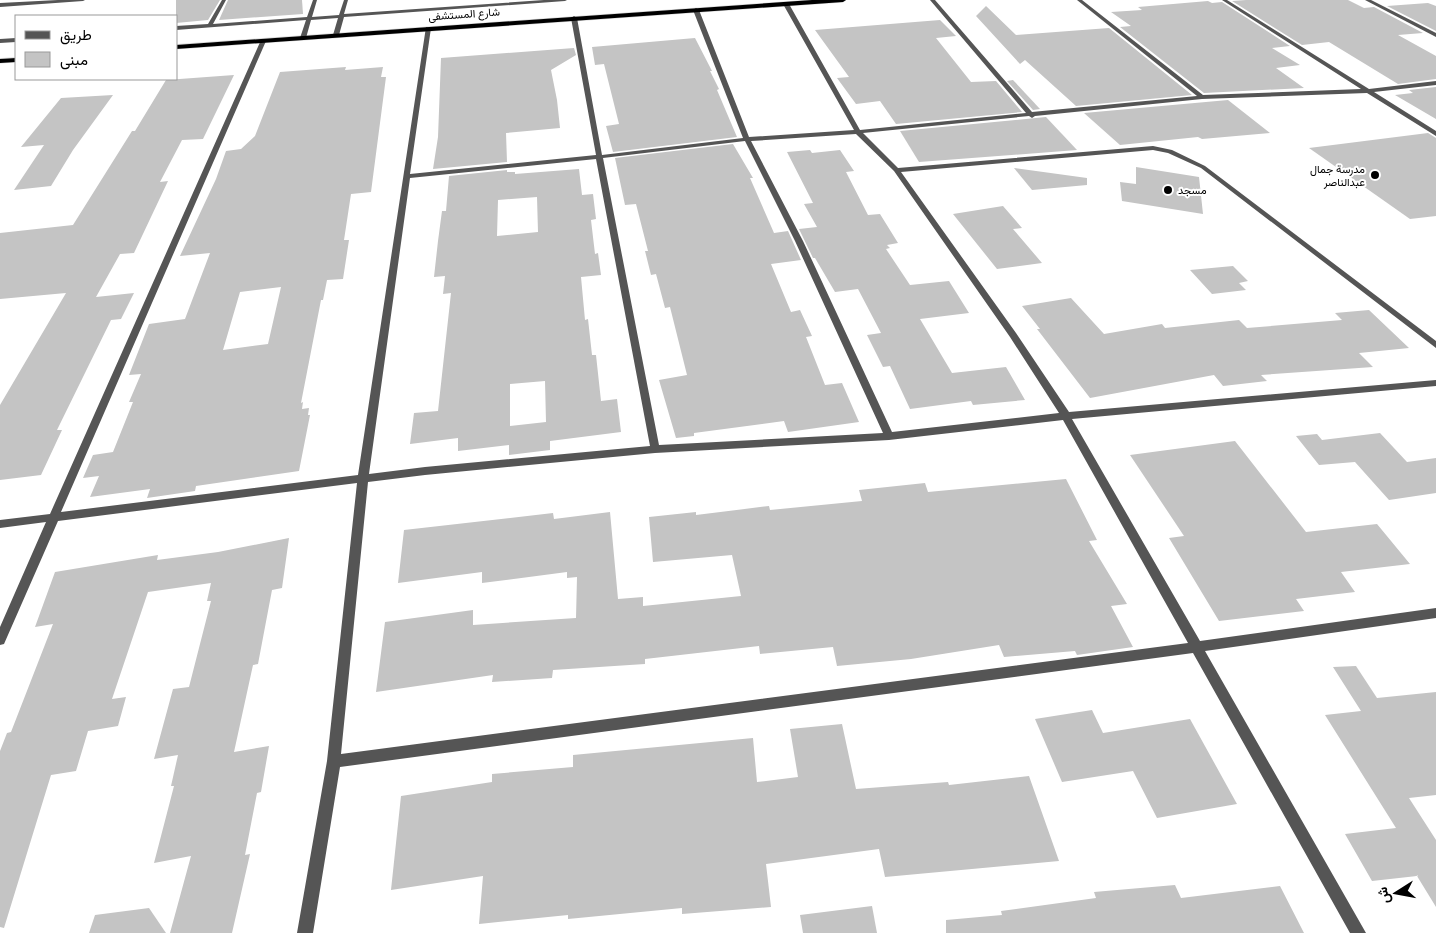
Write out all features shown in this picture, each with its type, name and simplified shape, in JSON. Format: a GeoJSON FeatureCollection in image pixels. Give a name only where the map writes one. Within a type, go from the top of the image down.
{"type":"FeatureCollection","features":[{"type":"Feature","properties":{"kind":"highway","name":"شارع المستشفى"},"geometry":{"type":"LineString","coordinates":[[178,48],[428,28],[843,0]]}},
{"type":"Feature","properties":{"kind":"highway"},"geometry":{"type":"LineString","coordinates":[[0,61],[15,60]]}},
{"type":"Feature","properties":{"kind":"street"},"geometry":{"type":"LineString","coordinates":[[0,5],[83,0]]}},
{"type":"Feature","properties":{"kind":"street"},"geometry":{"type":"LineString","coordinates":[[210,24],[224,0]]}},
{"type":"Feature","properties":{"kind":"street"},"geometry":{"type":"LineString","coordinates":[[303,38],[315,0]]}},
{"type":"Feature","properties":{"kind":"street"},"geometry":{"type":"LineString","coordinates":[[336,35],[346,0]]}},
{"type":"Feature","properties":{"kind":"street"},"geometry":{"type":"LineString","coordinates":[[434,9],[435,0]]}},
{"type":"Feature","properties":{"kind":"street"},"geometry":{"type":"LineString","coordinates":[[178,28],[565,0]]}},
{"type":"Feature","properties":{"kind":"street"},"geometry":{"type":"LineString","coordinates":[[932,0],[1032,116]]}},
{"type":"Feature","properties":{"kind":"street"},"geometry":{"type":"LineString","coordinates":[[1079,0],[1202,97]]}},
{"type":"Feature","properties":{"kind":"street"},"geometry":{"type":"LineString","coordinates":[[1224,0],[1436,134]]}},
{"type":"Feature","properties":{"kind":"street"},"geometry":{"type":"LineString","coordinates":[[1367,0],[1436,35]]}},
{"type":"Feature","properties":{"kind":"street"},"geometry":{"type":"LineString","coordinates":[[786,4],[858,132],[896,170],[1013,335],[1066,416],[1358,933]]}},
{"type":"Feature","properties":{"kind":"street"},"geometry":{"type":"LineString","coordinates":[[696,10],[747,139],[799,241],[890,436]]}},
{"type":"Feature","properties":{"kind":"street"},"geometry":{"type":"LineString","coordinates":[[574,18],[598,157],[608,199],[655,449]]}},
{"type":"Feature","properties":{"kind":"street"},"geometry":{"type":"LineString","coordinates":[[304,933],[334,761],[363,478],[428,28]]}},
{"type":"Feature","properties":{"kind":"street"},"geometry":{"type":"LineString","coordinates":[[0,41],[15,40]]}},
{"type":"Feature","properties":{"kind":"street"},"geometry":{"type":"LineString","coordinates":[[0,640],[263,40]]}},
{"type":"Feature","properties":{"kind":"street"},"geometry":{"type":"LineString","coordinates":[[406,176],[598,157],[747,139],[858,132],[1032,116],[1072,109],[1202,97],[1369,91],[1436,83]]}},
{"type":"Feature","properties":{"kind":"street"},"geometry":{"type":"LineString","coordinates":[[896,170],[1153,148],[1170,150],[1203,167],[1436,345]]}},
{"type":"Feature","properties":{"kind":"street"},"geometry":{"type":"LineString","coordinates":[[0,524],[363,478],[655,449],[890,436],[1066,416],[1436,383]]}},
{"type":"Feature","properties":{"kind":"street"},"geometry":{"type":"LineString","coordinates":[[334,761],[1198,647],[1436,613]]}},
{"type":"Feature","properties":{"kind":"building"},"geometry":{"type":"Polygon","coordinates":[[[176,0],[220,0],[208,20],[178,23],[178,15],[176,15],[176,0]]]}},
{"type":"Feature","properties":{"kind":"building"},"geometry":{"type":"Polygon","coordinates":[[[228,0],[302,0],[303,14],[219,20],[228,0]]]}},
{"type":"Feature","properties":{"kind":"building"},"geometry":{"type":"Polygon","coordinates":[[[1348,0],[1364,8],[1374,7],[1423,33],[1398,35],[1436,56],[1436,79],[1398,84],[1329,42],[1302,45],[1232,1],[1348,0]]]}},
{"type":"Feature","properties":{"kind":"building"},"geometry":{"type":"Polygon","coordinates":[[[1208,1],[1212,3],[1222,2],[1290,46],[1272,48],[1300,65],[1276,68],[1304,88],[1204,93],[1120,27],[1131,26],[1111,12],[1142,10],[1138,7],[1208,1]]]}},
{"type":"Feature","properties":{"kind":"building"},"geometry":{"type":"Polygon","coordinates":[[[1428,3],[1436,6],[1436,31],[1387,6],[1428,3]]]}},
{"type":"Feature","properties":{"kind":"building"},"geometry":{"type":"Polygon","coordinates":[[[986,6],[1016,35],[1109,28],[1192,95],[1076,106],[1025,60],[1020,64],[976,16],[986,6]]]}},
{"type":"Feature","properties":{"kind":"building"},"geometry":{"type":"Polygon","coordinates":[[[940,20],[956,36],[936,38],[971,82],[996,81],[1022,112],[896,124],[880,101],[856,104],[837,78],[849,77],[815,30],[940,20]]]}},
{"type":"Feature","properties":{"kind":"building"},"geometry":{"type":"Polygon","coordinates":[[[695,38],[712,71],[710,71],[719,89],[717,90],[737,137],[613,152],[606,126],[619,124],[604,64],[595,65],[592,47],[695,38]]]}},
{"type":"Feature","properties":{"kind":"building"},"geometry":{"type":"Polygon","coordinates":[[[574,48],[576,55],[551,70],[560,128],[506,133],[507,162],[433,169],[438,137],[441,58],[574,48]]]}},
{"type":"Feature","properties":{"kind":"building"},"geometry":{"type":"Polygon","coordinates":[[[346,67],[345,70],[383,67],[381,77],[386,77],[371,192],[351,194],[344,240],[349,240],[343,279],[327,280],[323,300],[321,300],[301,403],[303,402],[302,409],[309,408],[308,415],[310,415],[299,471],[196,486],[195,491],[147,498],[150,489],[90,497],[99,476],[83,478],[93,455],[113,452],[133,402],[129,402],[141,374],[129,375],[149,324],[185,319],[210,253],[180,256],[216,179],[226,151],[241,149],[255,136],[280,72],[346,67]],[[281,287],[240,292],[223,350],[268,344],[281,287]]]}},
{"type":"Feature","properties":{"kind":"building"},"geometry":{"type":"Polygon","coordinates":[[[234,75],[203,139],[182,140],[160,182],[168,181],[134,253],[120,254],[96,297],[134,293],[121,319],[111,320],[57,430],[62,430],[41,475],[0,480],[0,405],[66,293],[0,299],[0,233],[73,225],[166,80],[234,75]]]}},
{"type":"Feature","properties":{"kind":"building"},"geometry":{"type":"Polygon","coordinates":[[[1013,80],[1040,109],[1033,110],[1007,81],[1013,80]]]}},
{"type":"Feature","properties":{"kind":"building"},"geometry":{"type":"Polygon","coordinates":[[[1436,87],[1436,119],[1395,95],[1413,93],[1409,90],[1436,87]]]}},
{"type":"Feature","properties":{"kind":"building"},"geometry":{"type":"Polygon","coordinates":[[[113,95],[73,150],[51,186],[14,190],[44,145],[21,147],[61,98],[113,95]]]}},
{"type":"Feature","properties":{"kind":"building"},"geometry":{"type":"Polygon","coordinates":[[[1228,100],[1270,133],[1202,139],[1198,137],[1120,145],[1084,113],[1228,100]]]}},
{"type":"Feature","properties":{"kind":"building"},"geometry":{"type":"Polygon","coordinates":[[[1046,117],[1077,150],[919,162],[900,131],[1046,117]]]}},
{"type":"Feature","properties":{"kind":"building"},"geometry":{"type":"Polygon","coordinates":[[[1428,133],[1436,138],[1436,216],[1410,219],[1309,148],[1428,133]]]}},
{"type":"Feature","properties":{"kind":"building"},"geometry":{"type":"Polygon","coordinates":[[[733,144],[753,178],[750,178],[774,233],[788,231],[801,260],[771,264],[791,312],[800,310],[812,336],[806,337],[825,385],[842,383],[859,422],[788,432],[784,421],[694,433],[694,436],[676,438],[659,380],[687,375],[670,307],[665,308],[656,274],[651,275],[645,251],[648,251],[636,204],[625,205],[615,158],[733,144]]]}},
{"type":"Feature","properties":{"kind":"building"},"geometry":{"type":"Polygon","coordinates":[[[810,150],[812,153],[840,150],[854,171],[846,172],[868,215],[880,214],[898,243],[887,245],[890,248],[886,249],[910,285],[949,281],[969,313],[920,319],[952,373],[1006,367],[1025,400],[973,405],[971,401],[910,409],[890,366],[883,367],[867,335],[881,333],[858,289],[835,292],[815,258],[813,258],[799,229],[817,227],[804,204],[813,203],[787,152],[810,150]]]}},
{"type":"Feature","properties":{"kind":"building","name":"مسجد"},"geometry":{"type":"Polygon","coordinates":[[[1136,167],[1199,177],[1203,214],[1122,201],[1120,182],[1136,184],[1136,167]]]}},
{"type":"Feature","properties":{"kind":"building"},"geometry":{"type":"Polygon","coordinates":[[[1014,168],[1087,178],[1087,185],[1032,190],[1014,168]]]}},
{"type":"Feature","properties":{"kind":"building"},"geometry":{"type":"Polygon","coordinates":[[[579,169],[582,195],[593,194],[596,219],[591,220],[595,254],[598,253],[601,275],[581,277],[585,320],[588,319],[592,355],[596,355],[601,401],[617,399],[621,432],[550,441],[550,450],[509,455],[509,445],[458,451],[458,438],[410,444],[414,413],[438,411],[451,293],[443,294],[445,276],[434,277],[442,211],[446,211],[449,176],[507,170],[507,172],[515,172],[515,174],[579,169]],[[537,197],[498,200],[497,236],[538,232],[537,197]],[[545,381],[510,384],[510,426],[546,422],[545,381]]]}},
{"type":"Feature","properties":{"kind":"building"},"geometry":{"type":"Polygon","coordinates":[[[1003,206],[1022,228],[1013,229],[1042,263],[997,269],[953,214],[1003,206]]]}},
{"type":"Feature","properties":{"kind":"building"},"geometry":{"type":"Polygon","coordinates":[[[1233,266],[1248,281],[1239,283],[1246,290],[1212,294],[1190,270],[1233,266]]]}},
{"type":"Feature","properties":{"kind":"building"},"geometry":{"type":"Polygon","coordinates":[[[1071,298],[1104,334],[1162,324],[1165,328],[1239,320],[1247,328],[1342,320],[1335,313],[1369,310],[1409,348],[1359,353],[1373,367],[1261,375],[1267,381],[1223,386],[1214,375],[1090,398],[1037,329],[1040,329],[1022,306],[1071,298]]]}},
{"type":"Feature","properties":{"kind":"building"},"geometry":{"type":"Polygon","coordinates":[[[1380,433],[1407,462],[1436,458],[1436,493],[1389,500],[1355,462],[1319,465],[1296,436],[1317,434],[1322,440],[1380,433]]]}},
{"type":"Feature","properties":{"kind":"building"},"geometry":{"type":"Polygon","coordinates":[[[1235,441],[1306,532],[1377,524],[1410,564],[1341,572],[1355,592],[1296,599],[1304,611],[1219,621],[1169,538],[1184,536],[1130,455],[1235,441]]]}},
{"type":"Feature","properties":{"kind":"building"},"geometry":{"type":"Polygon","coordinates":[[[1066,479],[1097,540],[1089,541],[1127,604],[1111,606],[1133,647],[1077,655],[1075,651],[1004,657],[999,645],[911,659],[837,666],[833,647],[760,654],[759,646],[645,659],[645,664],[553,670],[552,678],[492,682],[493,675],[376,692],[385,622],[473,610],[473,625],[576,618],[577,577],[567,578],[567,572],[482,583],[482,572],[398,583],[404,530],[553,513],[554,519],[610,512],[618,599],[643,597],[643,606],[741,596],[732,555],[653,562],[649,517],[696,512],[696,515],[769,506],[770,510],[862,501],[859,490],[925,483],[928,492],[1066,479]]]}},
{"type":"Feature","properties":{"kind":"building"},"geometry":{"type":"Polygon","coordinates":[[[289,538],[282,588],[272,590],[258,664],[253,665],[234,752],[269,746],[261,792],[257,793],[245,855],[250,854],[232,933],[170,933],[191,856],[154,863],[174,786],[171,786],[178,755],[154,759],[173,689],[189,687],[211,601],[207,601],[211,583],[148,592],[112,699],[126,697],[118,726],[88,731],[76,771],[51,775],[4,928],[0,927],[0,751],[7,733],[11,732],[53,624],[35,627],[55,572],[158,555],[157,560],[218,552],[289,538]]]}},
{"type":"Feature","properties":{"kind":"building"},"geometry":{"type":"Polygon","coordinates":[[[1356,666],[1377,698],[1436,692],[1436,795],[1409,798],[1436,840],[1436,907],[1417,876],[1372,881],[1345,834],[1396,828],[1325,715],[1361,711],[1333,667],[1356,666]]]}},
{"type":"Feature","properties":{"kind":"building"},"geometry":{"type":"Polygon","coordinates":[[[1092,710],[1103,733],[1190,719],[1237,804],[1157,818],[1133,771],[1062,782],[1035,719],[1092,710]]]}},
{"type":"Feature","properties":{"kind":"building"},"geometry":{"type":"Polygon","coordinates":[[[842,724],[856,789],[948,782],[949,785],[1029,776],[1059,861],[885,877],[879,849],[766,864],[771,907],[682,914],[682,908],[568,919],[568,915],[479,924],[483,876],[391,890],[401,796],[492,782],[492,774],[573,767],[573,755],[753,738],[757,782],[798,777],[790,729],[842,724]]]}},
{"type":"Feature","properties":{"kind":"building"},"geometry":{"type":"Polygon","coordinates":[[[1175,885],[1181,898],[1280,886],[1304,933],[946,933],[946,920],[1002,915],[1001,911],[1096,898],[1094,892],[1175,885]]]}},
{"type":"Feature","properties":{"kind":"building"},"geometry":{"type":"Polygon","coordinates":[[[872,906],[877,933],[803,933],[800,915],[872,906]]]}},
{"type":"Feature","properties":{"kind":"building"},"geometry":{"type":"Polygon","coordinates":[[[149,908],[166,933],[89,933],[95,915],[149,908]]]}},
{"type":"Feature","properties":{"kind":"place","name":"مدرسة جمال عبدالناصر"},"geometry":{"type":"Point","coordinates":[1375,175]}},
{"type":"Feature","properties":{"kind":"place","name":"مسجد"},"geometry":{"type":"Point","coordinates":[1168,190]}}]}
